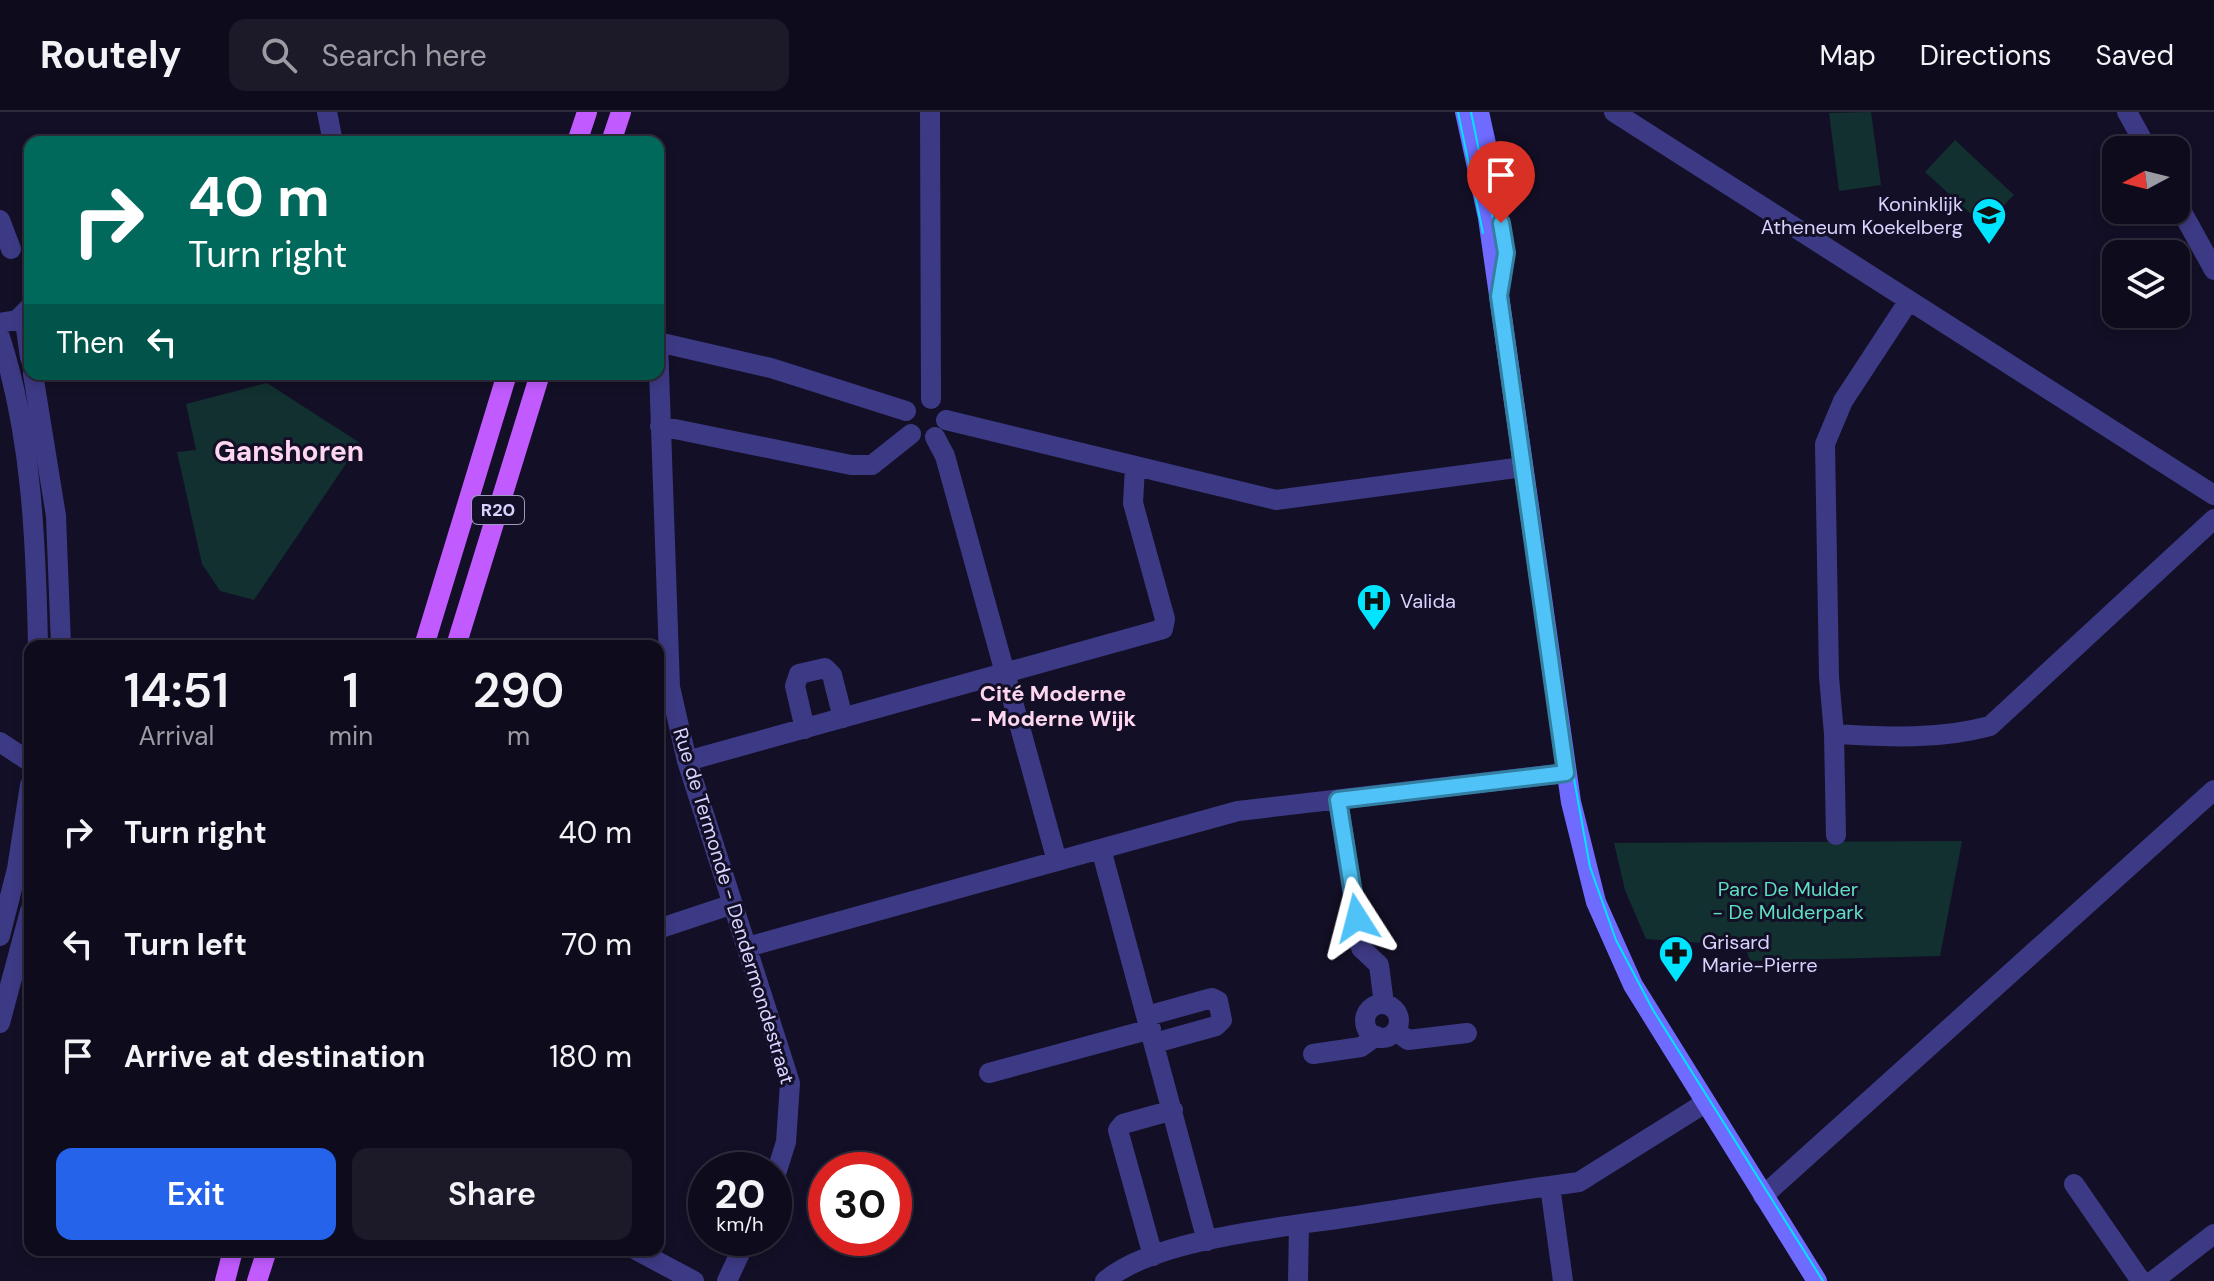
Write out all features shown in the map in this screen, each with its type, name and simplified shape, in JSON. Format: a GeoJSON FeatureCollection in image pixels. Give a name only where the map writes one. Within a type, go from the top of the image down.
{"type":"FeatureCollection","features":[{"type":"Feature","properties":{"kind":"main road"},"geometry":{"type":"LineString","coordinates":[[579,136],[587,112]]}},
{"type":"Feature","properties":{"kind":"main road"},"geometry":{"type":"LineString","coordinates":[[613,136],[621,112]]}},
{"type":"Feature","properties":{"kind":"main road"},"geometry":{"type":"LineString","coordinates":[[1465,112],[1484,198],[1566,773],[1585,867],[1605,927],[1633,985],[1817,1281]]}},
{"type":"Feature","properties":{"kind":"main road"},"geometry":{"type":"LineString","coordinates":[[1479,112],[1506,253],[1499,296]]}},
{"type":"Feature","properties":{"kind":"main road","name":"R20"},"geometry":{"type":"LineString","coordinates":[[426,640],[505,380]]}},
{"type":"Feature","properties":{"kind":"main road","name":"R20"},"geometry":{"type":"LineString","coordinates":[[458,640],[538,380]]}},
{"type":"Feature","properties":{"kind":"main road"},"geometry":{"type":"LineString","coordinates":[[225,1281],[231,1256]]}},
{"type":"Feature","properties":{"kind":"main road"},"geometry":{"type":"LineString","coordinates":[[257,1281],[265,1256]]}},
{"type":"Feature","properties":{"kind":"street"},"geometry":{"type":"LineString","coordinates":[[327,112],[332,136]]}},
{"type":"Feature","properties":{"kind":"street"},"geometry":{"type":"LineString","coordinates":[[930,112],[931,399]]}},
{"type":"Feature","properties":{"kind":"street"},"geometry":{"type":"LineString","coordinates":[[1614,112],[2214,495]]}},
{"type":"Feature","properties":{"kind":"street"},"geometry":{"type":"LineString","coordinates":[[2127,112],[2140,136]]}},
{"type":"Feature","properties":{"kind":"street"},"geometry":{"type":"LineString","coordinates":[[0,220],[14,252]]}},
{"type":"Feature","properties":{"kind":"street"},"geometry":{"type":"LineString","coordinates":[[2189,224],[2214,270]]}},
{"type":"Feature","properties":{"kind":"street"},"geometry":{"type":"LineString","coordinates":[[1836,835],[1834,734],[1829,677],[1825,444],[1843,401],[1908,302]]}},
{"type":"Feature","properties":{"kind":"street"},"geometry":{"type":"LineString","coordinates":[[0,323],[17,320],[24,313]]}},
{"type":"Feature","properties":{"kind":"street"},"geometry":{"type":"LineString","coordinates":[[0,337],[24,451],[33,516],[38,640]]}},
{"type":"Feature","properties":{"kind":"street"},"geometry":{"type":"LineString","coordinates":[[664,343],[771,368],[906,411]]}},
{"type":"Feature","properties":{"kind":"street"},"geometry":{"type":"LineString","coordinates":[[34,380],[56,516],[61,640]]}},
{"type":"Feature","properties":{"kind":"street","name":"Rue de Termonde - Dendermondestraat"},"geometry":{"type":"LineString","coordinates":[[659,380],[670,687],[687,761],[790,1083],[783,1152]]}},
{"type":"Feature","properties":{"kind":"street"},"geometry":{"type":"LineString","coordinates":[[1057,861],[945,456],[941,429],[941,405],[931,399],[915,401],[906,411],[906,426],[911,434],[925,440],[941,429],[1135,467],[1276,500],[1523,467]]}},
{"type":"Feature","properties":{"kind":"street"},"geometry":{"type":"LineString","coordinates":[[660,426],[851,465],[872,465],[911,434]]}},
{"type":"Feature","properties":{"kind":"street"},"geometry":{"type":"LineString","coordinates":[[687,761],[1163,629],[1165,619],[1133,503],[1135,467]]}},
{"type":"Feature","properties":{"kind":"street"},"geometry":{"type":"LineString","coordinates":[[1834,734],[1910,739],[1958,735],[1990,726],[2214,519]]}},
{"type":"Feature","properties":{"kind":"street"},"geometry":{"type":"LineString","coordinates":[[805,729],[795,686],[799,674],[825,668],[832,675],[843,718]]}},
{"type":"Feature","properties":{"kind":"street"},"geometry":{"type":"LineString","coordinates":[[0,742],[24,758]]}},
{"type":"Feature","properties":{"kind":"street"},"geometry":{"type":"LineString","coordinates":[[747,947],[1238,811],[1566,773]]}},
{"type":"Feature","properties":{"kind":"street"},"geometry":{"type":"LineString","coordinates":[[1763,1196],[2214,790]]}},
{"type":"Feature","properties":{"kind":"street"},"geometry":{"type":"LineString","coordinates":[[1338,800],[1361,948],[1379,965],[1384,1004]]}},
{"type":"Feature","properties":{"kind":"street"},"geometry":{"type":"LineString","coordinates":[[0,936],[17,869],[24,824]]}},
{"type":"Feature","properties":{"kind":"street"},"geometry":{"type":"LineString","coordinates":[[1101,849],[1207,1241]]}},
{"type":"Feature","properties":{"kind":"street"},"geometry":{"type":"LineString","coordinates":[[664,927],[733,904]]}},
{"type":"Feature","properties":{"kind":"street"},"geometry":{"type":"LineString","coordinates":[[0,1023],[24,938]]}},
{"type":"Feature","properties":{"kind":"street"},"geometry":{"type":"LineString","coordinates":[[1384,1004],[1396,1010],[1399,1024],[1396,1031],[1384,1038],[1376,1036],[1369,1032],[1366,1017],[1376,1005],[1384,1004]]}},
{"type":"Feature","properties":{"kind":"street"},"geometry":{"type":"LineString","coordinates":[[989,1073],[1151,1029]]}},
{"type":"Feature","properties":{"kind":"street"},"geometry":{"type":"LineString","coordinates":[[1396,1031],[1408,1040],[1467,1033]]}},
{"type":"Feature","properties":{"kind":"street"},"geometry":{"type":"LineString","coordinates":[[1313,1054],[1361,1047],[1376,1036]]}},
{"type":"Feature","properties":{"kind":"street"},"geometry":{"type":"LineString","coordinates":[[1105,1281],[1119,1268],[1207,1241],[1579,1182],[1705,1103]]}},
{"type":"Feature","properties":{"kind":"street"},"geometry":{"type":"LineString","coordinates":[[1153,1256],[1118,1130],[1123,1124],[1173,1110]]}},
{"type":"Feature","properties":{"kind":"street"},"geometry":{"type":"LineString","coordinates":[[2074,1184],[2141,1281]]}},
{"type":"Feature","properties":{"kind":"street"},"geometry":{"type":"LineString","coordinates":[[1550,1186],[1563,1281]]}},
{"type":"Feature","properties":{"kind":"street"},"geometry":{"type":"LineString","coordinates":[[1298,1281],[1299,1225]]}},
{"type":"Feature","properties":{"kind":"street"},"geometry":{"type":"LineString","coordinates":[[2153,1281],[2214,1234]]}},
{"type":"Feature","properties":{"kind":"street"},"geometry":{"type":"LineString","coordinates":[[647,1256],[694,1281]]}},
{"type":"Feature","properties":{"kind":"street"},"geometry":{"type":"LineString","coordinates":[[727,1281],[739,1256]]}},
{"type":"Feature","properties":{"kind":"green space"},"geometry":{"type":"Polygon","coordinates":[[[1871,112],[1881,185],[1839,191],[1829,113],[1871,112]]]}},
{"type":"Feature","properties":{"kind":"green space"},"geometry":{"type":"Polygon","coordinates":[[[1955,140],[2014,195],[1984,226],[1925,172],[1955,140]]]}},
{"type":"Feature","properties":{"kind":"green space"},"geometry":{"type":"Polygon","coordinates":[[[267,383],[360,443],[254,600],[220,591],[202,564],[177,452],[196,450],[186,404],[267,383]]]}},
{"type":"Feature","properties":{"kind":"green space","name":"Parc De Mulder - De Mulderpark"},"geometry":{"type":"Polygon","coordinates":[[[1962,841],[1940,956],[1750,961],[1745,946],[1646,939],[1625,890],[1614,843],[1962,841]]]}},
{"type":"Feature","properties":{"kind":"tram line"},"geometry":{"type":"LineString","coordinates":[[1458,112],[1483,233]]}},
{"type":"Feature","properties":{"kind":"tram line"},"geometry":{"type":"LineString","coordinates":[[1471,112],[1493,219],[1567,740],[1590,867],[1616,940],[1653,1010],[1823,1281]]}},
{"type":"Feature","properties":{"kind":"place","name":"Koninklijk Atheneum Koekelberg"},"geometry":{"type":"Point","coordinates":[1989,246]}},
{"type":"Feature","properties":{"kind":"place","name":"Valida"},"geometry":{"type":"Point","coordinates":[1374,632]}},
{"type":"Feature","properties":{"kind":"place","name":"Grisard Marie-Pierre"},"geometry":{"type":"Point","coordinates":[1676,984]}},
{"type":"Feature","properties":{"kind":"district","name":"Ganshoren"},"geometry":{"type":"Point","coordinates":[289,451]}},
{"type":"Feature","properties":{"kind":"district","name":"Cité Moderne - Moderne Wijk"},"geometry":{"type":"Point","coordinates":[1053,706]}},
{"type":"Feature","properties":{"kind":"route"},"geometry":{"type":"LineString","coordinates":[[1357,918],[1338,800],[1566,773],[1499,296],[1506,253],[1501,223]]}}]}
